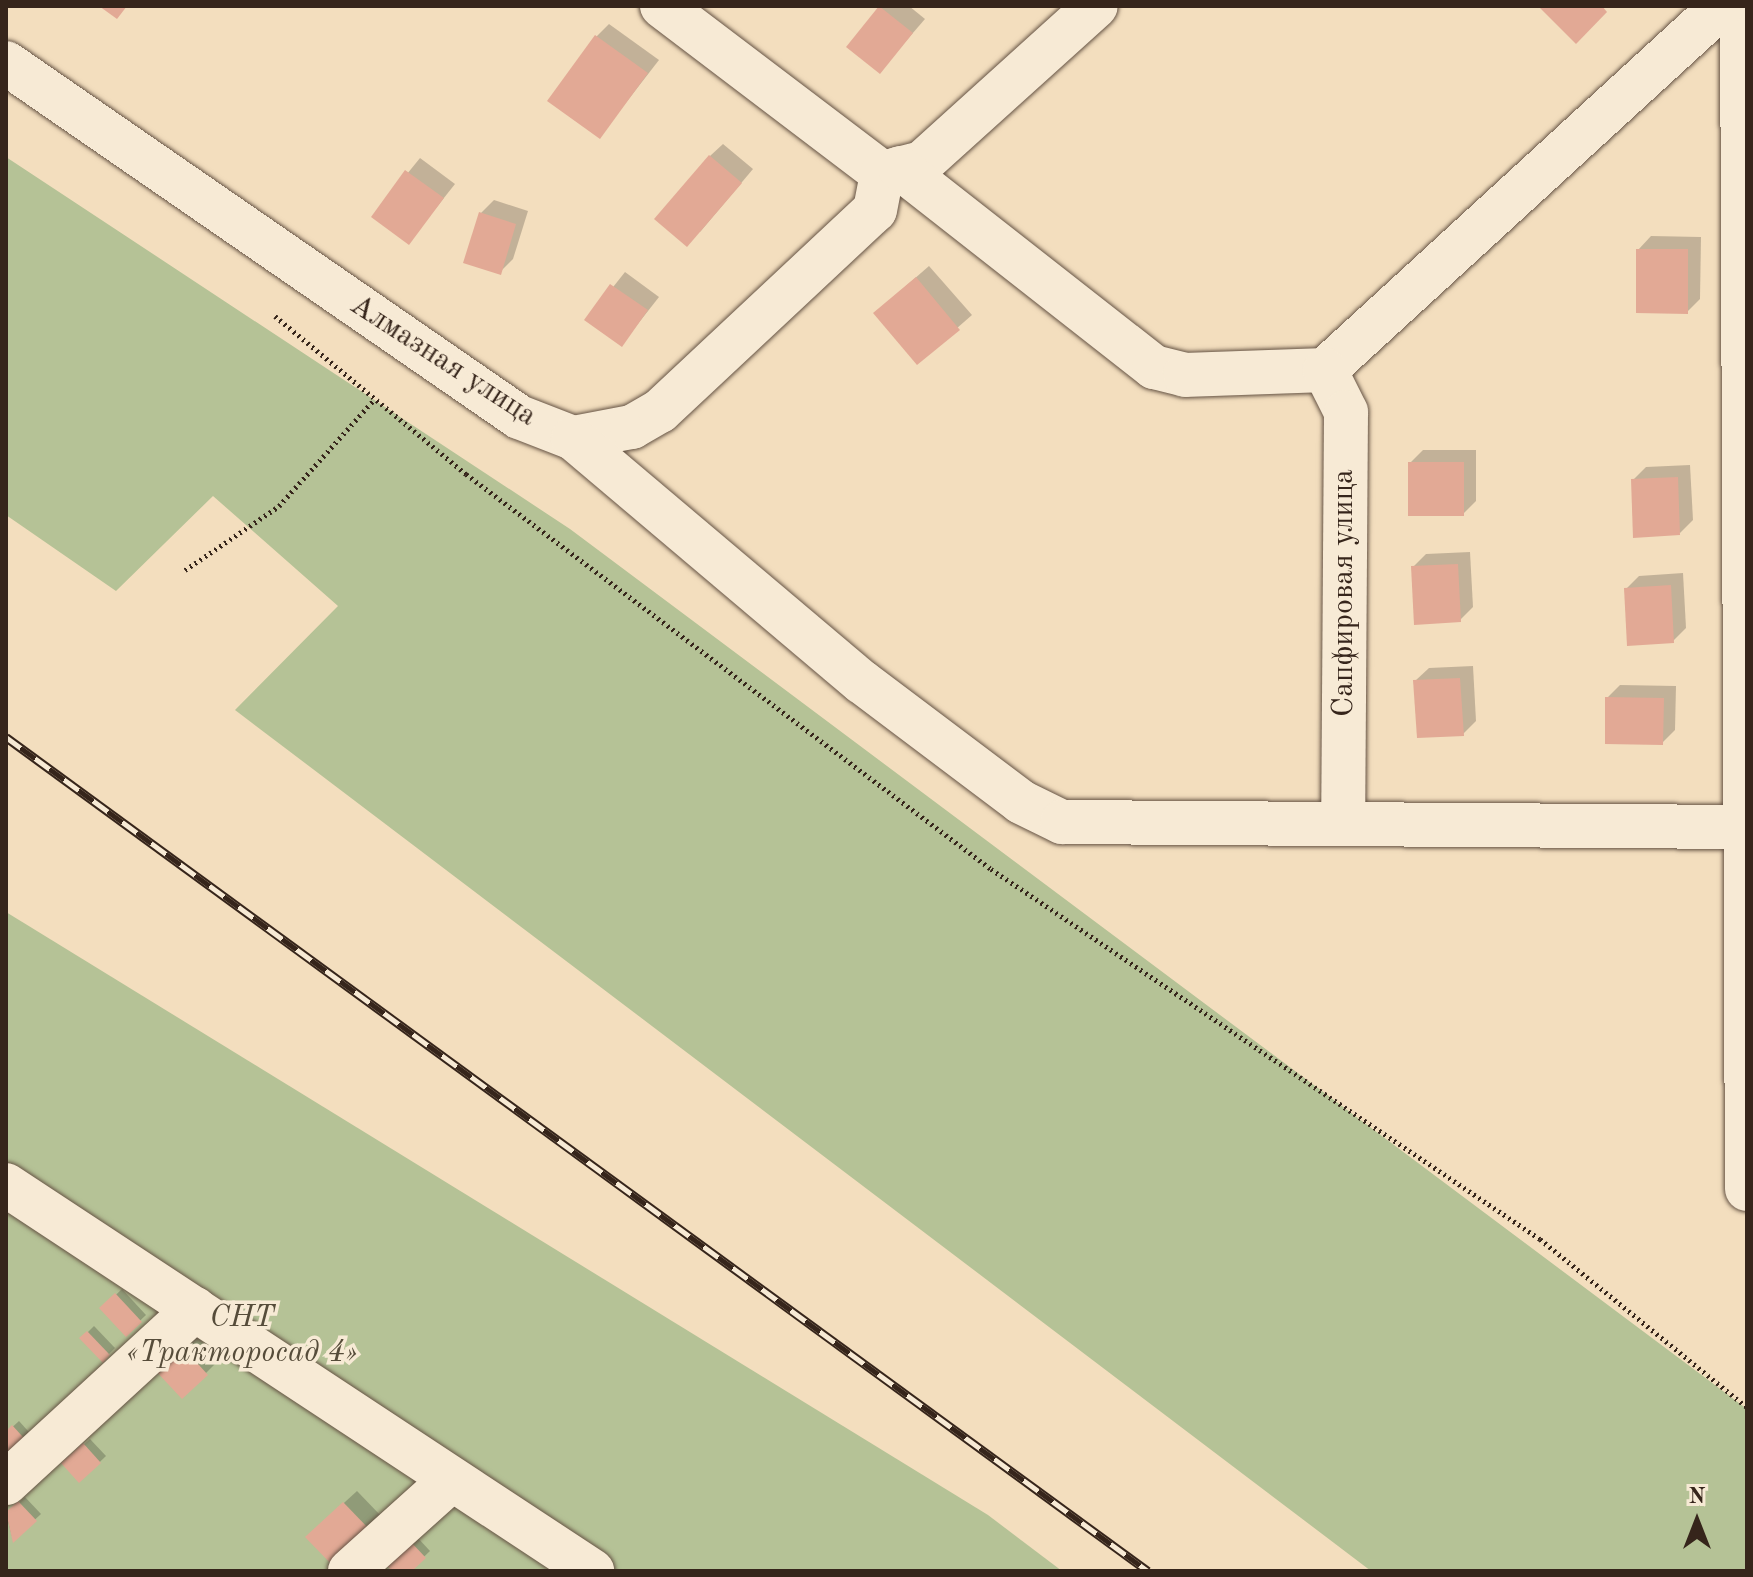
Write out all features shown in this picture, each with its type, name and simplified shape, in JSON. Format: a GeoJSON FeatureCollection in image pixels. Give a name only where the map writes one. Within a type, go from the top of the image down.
{"type":"FeatureCollection","features":[{"type":"Feature","properties":{"kind":"street"},"geometry":{"type":"LineString","coordinates":[[662,6],[891,170],[1154,367],[1185,375],[1325,370],[1722,6]]}},
{"type":"Feature","properties":{"kind":"street"},"geometry":{"type":"LineString","coordinates":[[891,170],[922,163],[1096,6]]}},
{"type":"Feature","properties":{"kind":"street"},"geometry":{"type":"LineString","coordinates":[[1742,6],[1747,1189]]}},
{"type":"Feature","properties":{"kind":"street","name":"Алмазная улица"},"geometry":{"type":"LineString","coordinates":[[6,63],[519,417],[573,438],[632,427],[660,411],[875,210],[891,170]]}},
{"type":"Feature","properties":{"kind":"street","name":"Сапфировая улица"},"geometry":{"type":"LineString","coordinates":[[1325,370],[1346,412],[1343,822]]}},
{"type":"Feature","properties":{"kind":"street"},"geometry":{"type":"LineString","coordinates":[[573,438],[862,682],[1021,802],[1062,822],[1095,825],[1343,822],[1747,826]]}},
{"type":"Feature","properties":{"kind":"street"},"geometry":{"type":"LineString","coordinates":[[6,1185],[592,1571]]}},
{"type":"Feature","properties":{"kind":"street"},"geometry":{"type":"LineString","coordinates":[[6,1483],[195,1309]]}},
{"type":"Feature","properties":{"kind":"street"},"geometry":{"type":"LineString","coordinates":[[350,1571],[452,1479]]}},
{"type":"Feature","properties":{"kind":"path"},"geometry":{"type":"LineString","coordinates":[[275,316],[373,401],[991,869],[1540,1239],[1747,1407]]}},
{"type":"Feature","properties":{"kind":"path"},"geometry":{"type":"LineString","coordinates":[[185,570],[279,506],[373,401]]}},
{"type":"Feature","properties":{"kind":"green space"},"geometry":{"type":"Polygon","coordinates":[[[6,157],[570,529],[1747,1409],[1747,1571],[1371,1571],[235,710],[338,606],[213,496],[116,591],[6,515],[6,157]]]}},
{"type":"Feature","properties":{"kind":"green space","name":"СНТ «Тракторосад 4»"},"geometry":{"type":"Polygon","coordinates":[[[6,912],[988,1515],[1062,1571],[6,1571],[6,912]]]}},
{"type":"Feature","properties":{"kind":"building"},"geometry":{"type":"Polygon","coordinates":[[[99,6],[127,6],[117,19],[99,6]]]}},
{"type":"Feature","properties":{"kind":"building"},"geometry":{"type":"Polygon","coordinates":[[[879,6],[913,33],[880,74],[846,47],[879,6]]]}},
{"type":"Feature","properties":{"kind":"building"},"geometry":{"type":"Polygon","coordinates":[[[1538,6],[1602,6],[1607,12],[1576,44],[1538,6]]]}},
{"type":"Feature","properties":{"kind":"building"},"geometry":{"type":"Polygon","coordinates":[[[595,35],[648,73],[600,139],[547,101],[595,35]]]}},
{"type":"Feature","properties":{"kind":"building"},"geometry":{"type":"Polygon","coordinates":[[[709,155],[742,183],[687,247],[654,219],[709,155]]]}},
{"type":"Feature","properties":{"kind":"building"},"geometry":{"type":"Polygon","coordinates":[[[405,170],[444,198],[409,245],[371,217],[405,170]]]}},
{"type":"Feature","properties":{"kind":"building"},"geometry":{"type":"Polygon","coordinates":[[[479,212],[516,224],[501,275],[463,263],[479,212]]]}},
{"type":"Feature","properties":{"kind":"building"},"geometry":{"type":"Polygon","coordinates":[[[1636,249],[1688,249],[1688,314],[1636,313],[1636,249]]]}},
{"type":"Feature","properties":{"kind":"building"},"geometry":{"type":"Polygon","coordinates":[[[916,277],[960,330],[917,365],[873,313],[916,277]]]}},
{"type":"Feature","properties":{"kind":"building"},"geometry":{"type":"Polygon","coordinates":[[[610,284],[648,310],[622,347],[584,320],[610,284]]]}},
{"type":"Feature","properties":{"kind":"building"},"geometry":{"type":"Polygon","coordinates":[[[1408,462],[1464,462],[1464,516],[1408,516],[1408,462]]]}},
{"type":"Feature","properties":{"kind":"building"},"geometry":{"type":"Polygon","coordinates":[[[1678,477],[1680,535],[1633,538],[1631,479],[1678,477]]]}},
{"type":"Feature","properties":{"kind":"building"},"geometry":{"type":"Polygon","coordinates":[[[1458,564],[1461,622],[1414,625],[1411,566],[1458,564]]]}},
{"type":"Feature","properties":{"kind":"building"},"geometry":{"type":"Polygon","coordinates":[[[1671,585],[1674,643],[1627,646],[1624,588],[1671,585]]]}},
{"type":"Feature","properties":{"kind":"building"},"geometry":{"type":"Polygon","coordinates":[[[1460,678],[1464,736],[1417,738],[1413,680],[1460,678]]]}},
{"type":"Feature","properties":{"kind":"building"},"geometry":{"type":"Polygon","coordinates":[[[1605,697],[1664,698],[1663,745],[1605,744],[1605,697]]]}},
{"type":"Feature","properties":{"kind":"building"},"geometry":{"type":"Polygon","coordinates":[[[115,1293],[142,1322],[126,1337],[99,1308],[115,1293]]]}},
{"type":"Feature","properties":{"kind":"building"},"geometry":{"type":"Polygon","coordinates":[[[87,1331],[110,1355],[103,1363],[79,1338],[87,1331]]]}},
{"type":"Feature","properties":{"kind":"building"},"geometry":{"type":"Polygon","coordinates":[[[180,1344],[208,1375],[182,1399],[154,1369],[180,1344]]]}},
{"type":"Feature","properties":{"kind":"building"},"geometry":{"type":"Polygon","coordinates":[[[12,1425],[33,1448],[6,1457],[6,1431],[12,1425]]]}},
{"type":"Feature","properties":{"kind":"building"},"geometry":{"type":"Polygon","coordinates":[[[83,1443],[101,1463],[79,1483],[61,1463],[83,1443]]]}},
{"type":"Feature","properties":{"kind":"building"},"geometry":{"type":"Polygon","coordinates":[[[18,1501],[37,1521],[13,1543],[6,1512],[18,1501]]]}},
{"type":"Feature","properties":{"kind":"building"},"geometry":{"type":"Polygon","coordinates":[[[343,1502],[372,1532],[334,1567],[305,1537],[343,1502]]]}},
{"type":"Feature","properties":{"kind":"building"},"geometry":{"type":"Polygon","coordinates":[[[410,1541],[426,1558],[412,1571],[392,1571],[385,1564],[410,1541]]]}},
{"type":"Feature","properties":{"kind":"railway"},"geometry":{"type":"LineString","coordinates":[[6,737],[1148,1571]]}}]}
